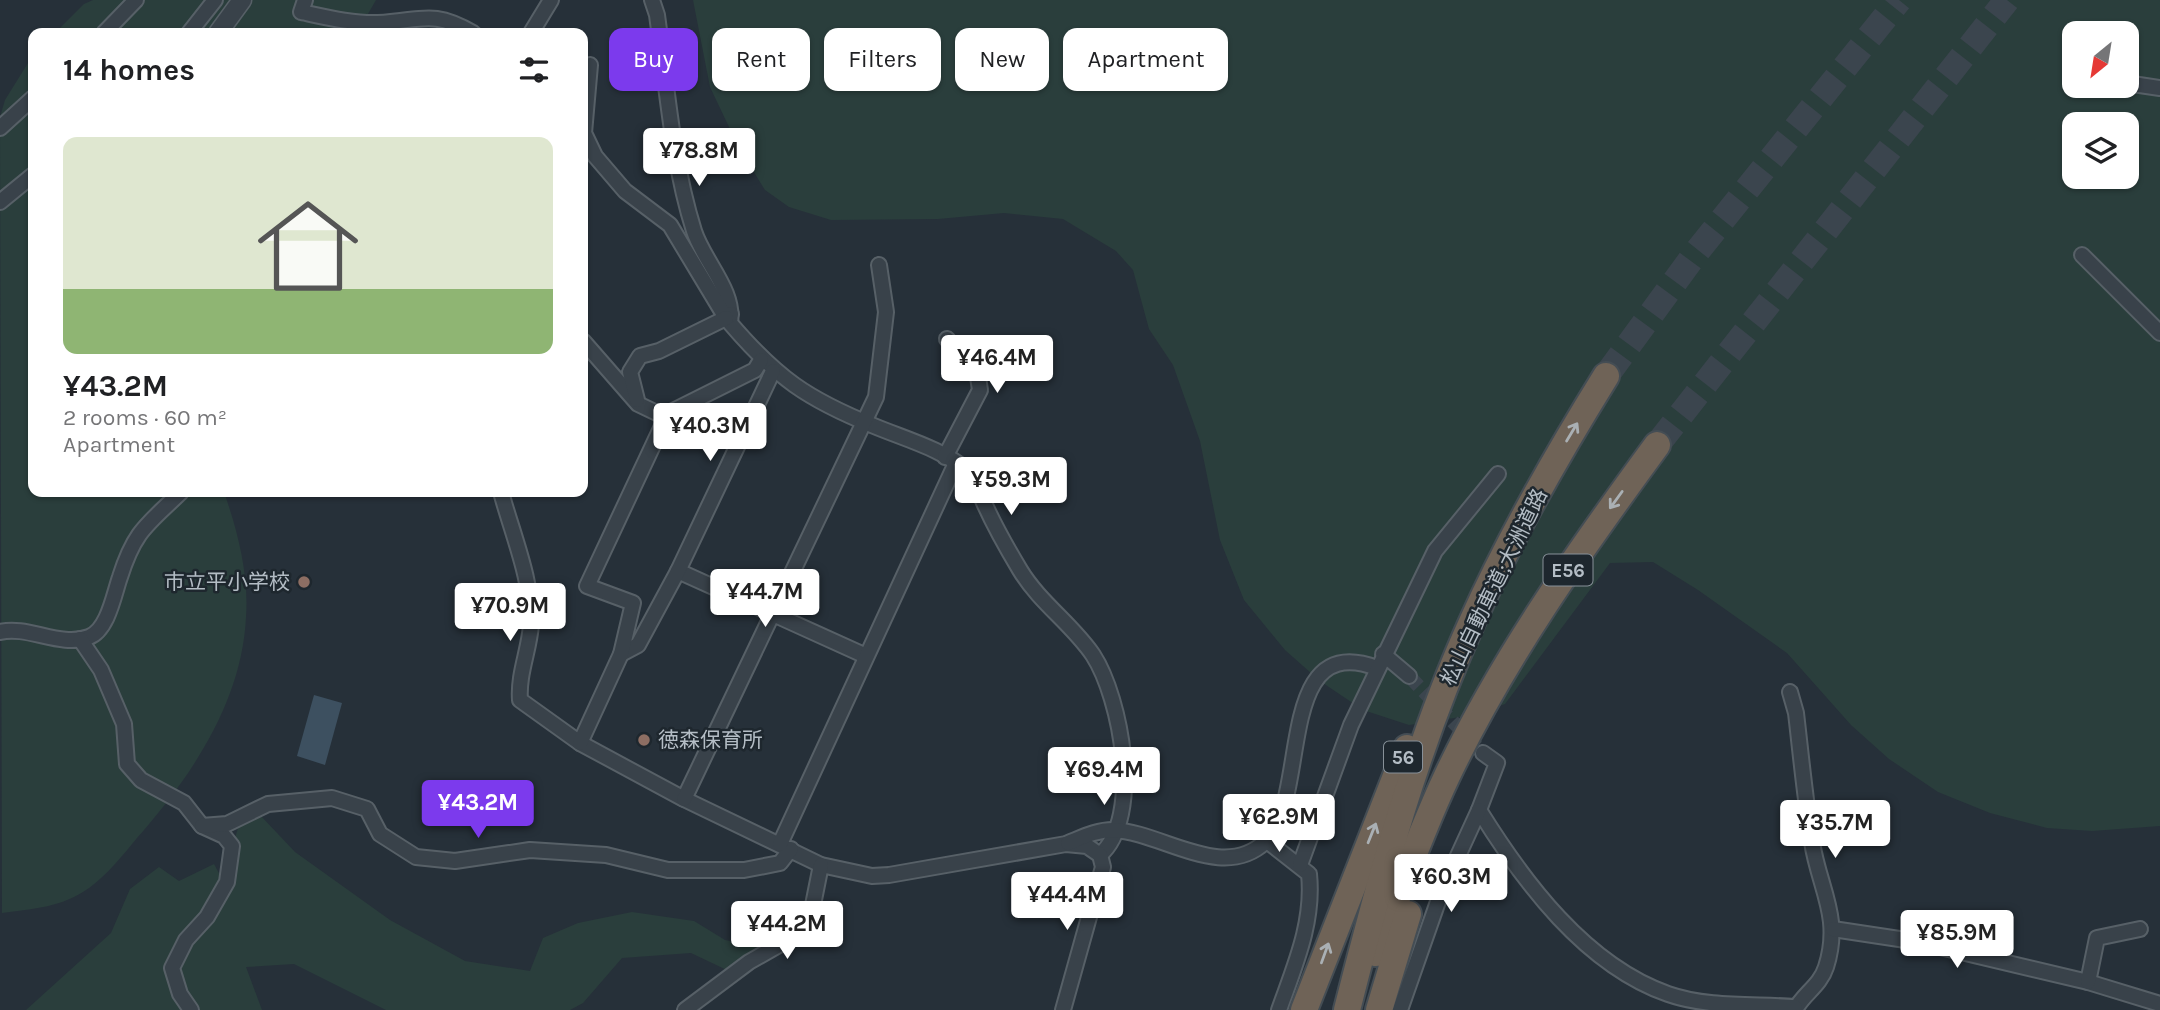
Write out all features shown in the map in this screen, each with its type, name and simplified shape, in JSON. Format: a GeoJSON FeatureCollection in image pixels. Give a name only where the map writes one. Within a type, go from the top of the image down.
{"type":"FeatureCollection","features":[{"type":"Feature","properties":{"kind":"highway","name":"松山自動車道;大洲道路"},"geometry":{"type":"LineString","coordinates":[[1354,1010],[1391,910],[1434,714],[1472,622],[1566,441],[1606,376]]}},
{"type":"Feature","properties":{"kind":"highway","name":"E56"},"geometry":{"type":"LineString","coordinates":[[1391,910],[1488,700],[1552,594],[1657,445]]}},
{"type":"Feature","properties":{"kind":"highway","name":"56"},"geometry":{"type":"LineString","coordinates":[[1304,1010],[1346,897],[1429,695],[1472,622]]}},
{"type":"Feature","properties":{"kind":"highway","name":"松山自動車道;大洲道路"},"geometry":{"type":"LineString","coordinates":[[1347,1010],[1391,910]]}},
{"type":"Feature","properties":{"kind":"highway"},"geometry":{"type":"LineString","coordinates":[[1379,1010],[1391,910]]}},
{"type":"Feature","properties":{"kind":"street"},"geometry":{"type":"LineString","coordinates":[[109,28],[136,0]]}},
{"type":"Feature","properties":{"kind":"street"},"geometry":{"type":"LineString","coordinates":[[193,28],[215,0]]}},
{"type":"Feature","properties":{"kind":"street"},"geometry":{"type":"LineString","coordinates":[[222,28],[242,0]]}},
{"type":"Feature","properties":{"kind":"street"},"geometry":{"type":"LineString","coordinates":[[305,0],[301,12],[325,17],[376,23],[416,18],[448,19],[464,28]]}},
{"type":"Feature","properties":{"kind":"street"},"geometry":{"type":"LineString","coordinates":[[534,28],[551,0]]}},
{"type":"Feature","properties":{"kind":"street"},"geometry":{"type":"LineString","coordinates":[[652,0],[657,15],[678,179],[699,246],[732,305],[730,323],[773,371],[814,399],[951,460],[972,474],[986,507],[1021,572],[1095,657],[1112,702],[1126,770],[1125,796],[1116,830],[1108,848],[1100,855]]}},
{"type":"Feature","properties":{"kind":"street"},"geometry":{"type":"LineString","coordinates":[[588,85],[590,65]]}},
{"type":"Feature","properties":{"kind":"street"},"geometry":{"type":"LineString","coordinates":[[2139,85],[2160,88]]}},
{"type":"Feature","properties":{"kind":"street"},"geometry":{"type":"LineString","coordinates":[[0,128],[28,103]]}},
{"type":"Feature","properties":{"kind":"street"},"geometry":{"type":"LineString","coordinates":[[588,143],[595,156],[625,191],[670,225],[729,316]]}},
{"type":"Feature","properties":{"kind":"street"},"geometry":{"type":"LineString","coordinates":[[0,202],[28,179]]}},
{"type":"Feature","properties":{"kind":"street"},"geometry":{"type":"LineString","coordinates":[[2082,255],[2160,333]]}},
{"type":"Feature","properties":{"kind":"street"},"geometry":{"type":"LineString","coordinates":[[684,799],[876,397],[886,312],[879,265]]}},
{"type":"Feature","properties":{"kind":"street"},"geometry":{"type":"LineString","coordinates":[[638,404],[630,372],[640,356],[659,351],[729,316]]}},
{"type":"Feature","properties":{"kind":"street"},"geometry":{"type":"LineString","coordinates":[[202,826],[227,824],[268,804],[332,798],[367,809],[380,834],[416,857],[455,861],[530,850],[606,855],[668,870],[744,870],[780,863],[980,390],[978,377],[947,339]]}},
{"type":"Feature","properties":{"kind":"street"},"geometry":{"type":"LineString","coordinates":[[588,347],[638,404],[663,416]]}},
{"type":"Feature","properties":{"kind":"street"},"geometry":{"type":"LineString","coordinates":[[663,416],[755,370],[761,360]]}},
{"type":"Feature","properties":{"kind":"street"},"geometry":{"type":"LineString","coordinates":[[621,654],[638,645],[678,570],[773,371]]}},
{"type":"Feature","properties":{"kind":"street"},"geometry":{"type":"LineString","coordinates":[[580,743],[621,654],[633,603],[587,586],[663,424],[663,416]]}},
{"type":"Feature","properties":{"kind":"street"},"geometry":{"type":"LineString","coordinates":[[1300,865],[1351,725],[1435,551],[1498,474]]}},
{"type":"Feature","properties":{"kind":"street"},"geometry":{"type":"LineString","coordinates":[[0,632],[15,628],[34,636],[80,639],[93,636],[104,623],[128,551],[139,530],[175,497]]}},
{"type":"Feature","properties":{"kind":"street"},"geometry":{"type":"LineString","coordinates":[[502,497],[526,586],[531,623],[519,681],[520,700],[580,743],[684,799],[821,865],[872,876],[1066,844],[1091,833],[1116,830],[1214,858],[1247,856],[1268,841],[1279,819],[1302,708],[1316,677],[1334,667],[1360,662],[1377,668]]}},
{"type":"Feature","properties":{"kind":"street"},"geometry":{"type":"LineString","coordinates":[[678,570],[866,656]]}},
{"type":"Feature","properties":{"kind":"street"},"geometry":{"type":"LineString","coordinates":[[80,639],[101,670],[124,724],[127,764],[141,780],[184,803],[202,826],[224,836],[232,846],[227,882],[207,917],[186,940],[172,968],[180,995],[191,1010]]}},
{"type":"Feature","properties":{"kind":"street"},"geometry":{"type":"LineString","coordinates":[[1384,654],[1409,676]]}},
{"type":"Feature","properties":{"kind":"street"},"geometry":{"type":"LineString","coordinates":[[1479,810],[1514,864],[1547,905],[1581,940],[1626,972],[1668,994],[1717,1004],[1795,1009],[1816,987],[1826,969],[1833,929],[1827,893],[1812,846],[1796,713],[1790,692]]}},
{"type":"Feature","properties":{"kind":"street"},"geometry":{"type":"LineString","coordinates":[[1400,1010],[1428,924],[1497,763],[1483,753]]}},
{"type":"Feature","properties":{"kind":"street"},"geometry":{"type":"LineString","coordinates":[[1268,841],[1309,874],[1311,899],[1306,931],[1279,1010]]}},
{"type":"Feature","properties":{"kind":"street"},"geometry":{"type":"LineString","coordinates":[[1063,1010],[1103,867],[1100,855],[1087,846],[1066,844]]}},
{"type":"Feature","properties":{"kind":"street"},"geometry":{"type":"LineString","coordinates":[[685,1010],[799,930],[813,905],[821,865]]}},
{"type":"Feature","properties":{"kind":"street"},"geometry":{"type":"LineString","coordinates":[[1833,929],[1919,942],[2088,982],[2160,1004]]}},
{"type":"Feature","properties":{"kind":"street"},"geometry":{"type":"LineString","coordinates":[[2088,982],[2097,938],[2140,929]]}},
{"type":"Feature","properties":{"kind":"green space"},"geometry":{"type":"Polygon","coordinates":[[[93,0],[376,0],[360,28],[60,28],[84,4],[93,0]]]}},
{"type":"Feature","properties":{"kind":"green space"},"geometry":{"type":"Polygon","coordinates":[[[693,0],[2160,0],[2160,826],[2092,831],[2047,828],[1990,813],[1938,792],[1889,759],[1851,725],[1787,653],[1698,590],[1653,562],[1610,563],[1505,704],[1467,716],[1409,725],[1363,710],[1320,681],[1285,650],[1244,600],[1220,540],[1200,441],[1173,365],[1149,329],[1133,270],[1116,251],[1063,219],[1004,213],[938,219],[831,220],[789,207],[765,190],[739,148],[710,87],[693,0]]]}},
{"type":"Feature","properties":{"kind":"green space"},"geometry":{"type":"Polygon","coordinates":[[[28,63],[28,497],[226,497],[241,554],[246,585],[246,617],[235,679],[224,708],[194,764],[157,814],[108,871],[79,894],[47,906],[2,913],[0,117],[5,100],[28,63]]]}},
{"type":"Feature","properties":{"kind":"green space"},"geometry":{"type":"Polygon","coordinates":[[[260,815],[295,852],[390,920],[465,961],[530,971],[543,938],[578,923],[632,912],[694,921],[725,940],[764,948],[729,971],[691,953],[622,958],[583,1003],[570,1010],[386,1010],[294,964],[246,967],[262,1010],[26,1010],[111,933],[130,889],[159,867],[179,881],[214,864],[222,879],[240,822],[260,815]]]}},
{"type":"Feature","properties":{"kind":"water"},"geometry":{"type":"Polygon","coordinates":[[[314,695],[342,703],[325,765],[297,756],[314,695]]]}},
{"type":"Feature","properties":{"kind":"tunnel"},"geometry":{"type":"LineString","coordinates":[[1606,376],[1695,254],[1899,0]]}},
{"type":"Feature","properties":{"kind":"tunnel"},"geometry":{"type":"LineString","coordinates":[[1657,445],[2007,0]]}},
{"type":"Feature","properties":{"kind":"tunnel"},"geometry":{"type":"LineString","coordinates":[[1409,676],[1483,753]]}},
{"type":"Feature","properties":{"kind":"place","name":"市立平小学校"},"geometry":{"type":"Point","coordinates":[304,582]}},
{"type":"Feature","properties":{"kind":"place","name":"徳森保育所"},"geometry":{"type":"Point","coordinates":[644,740]}}]}
